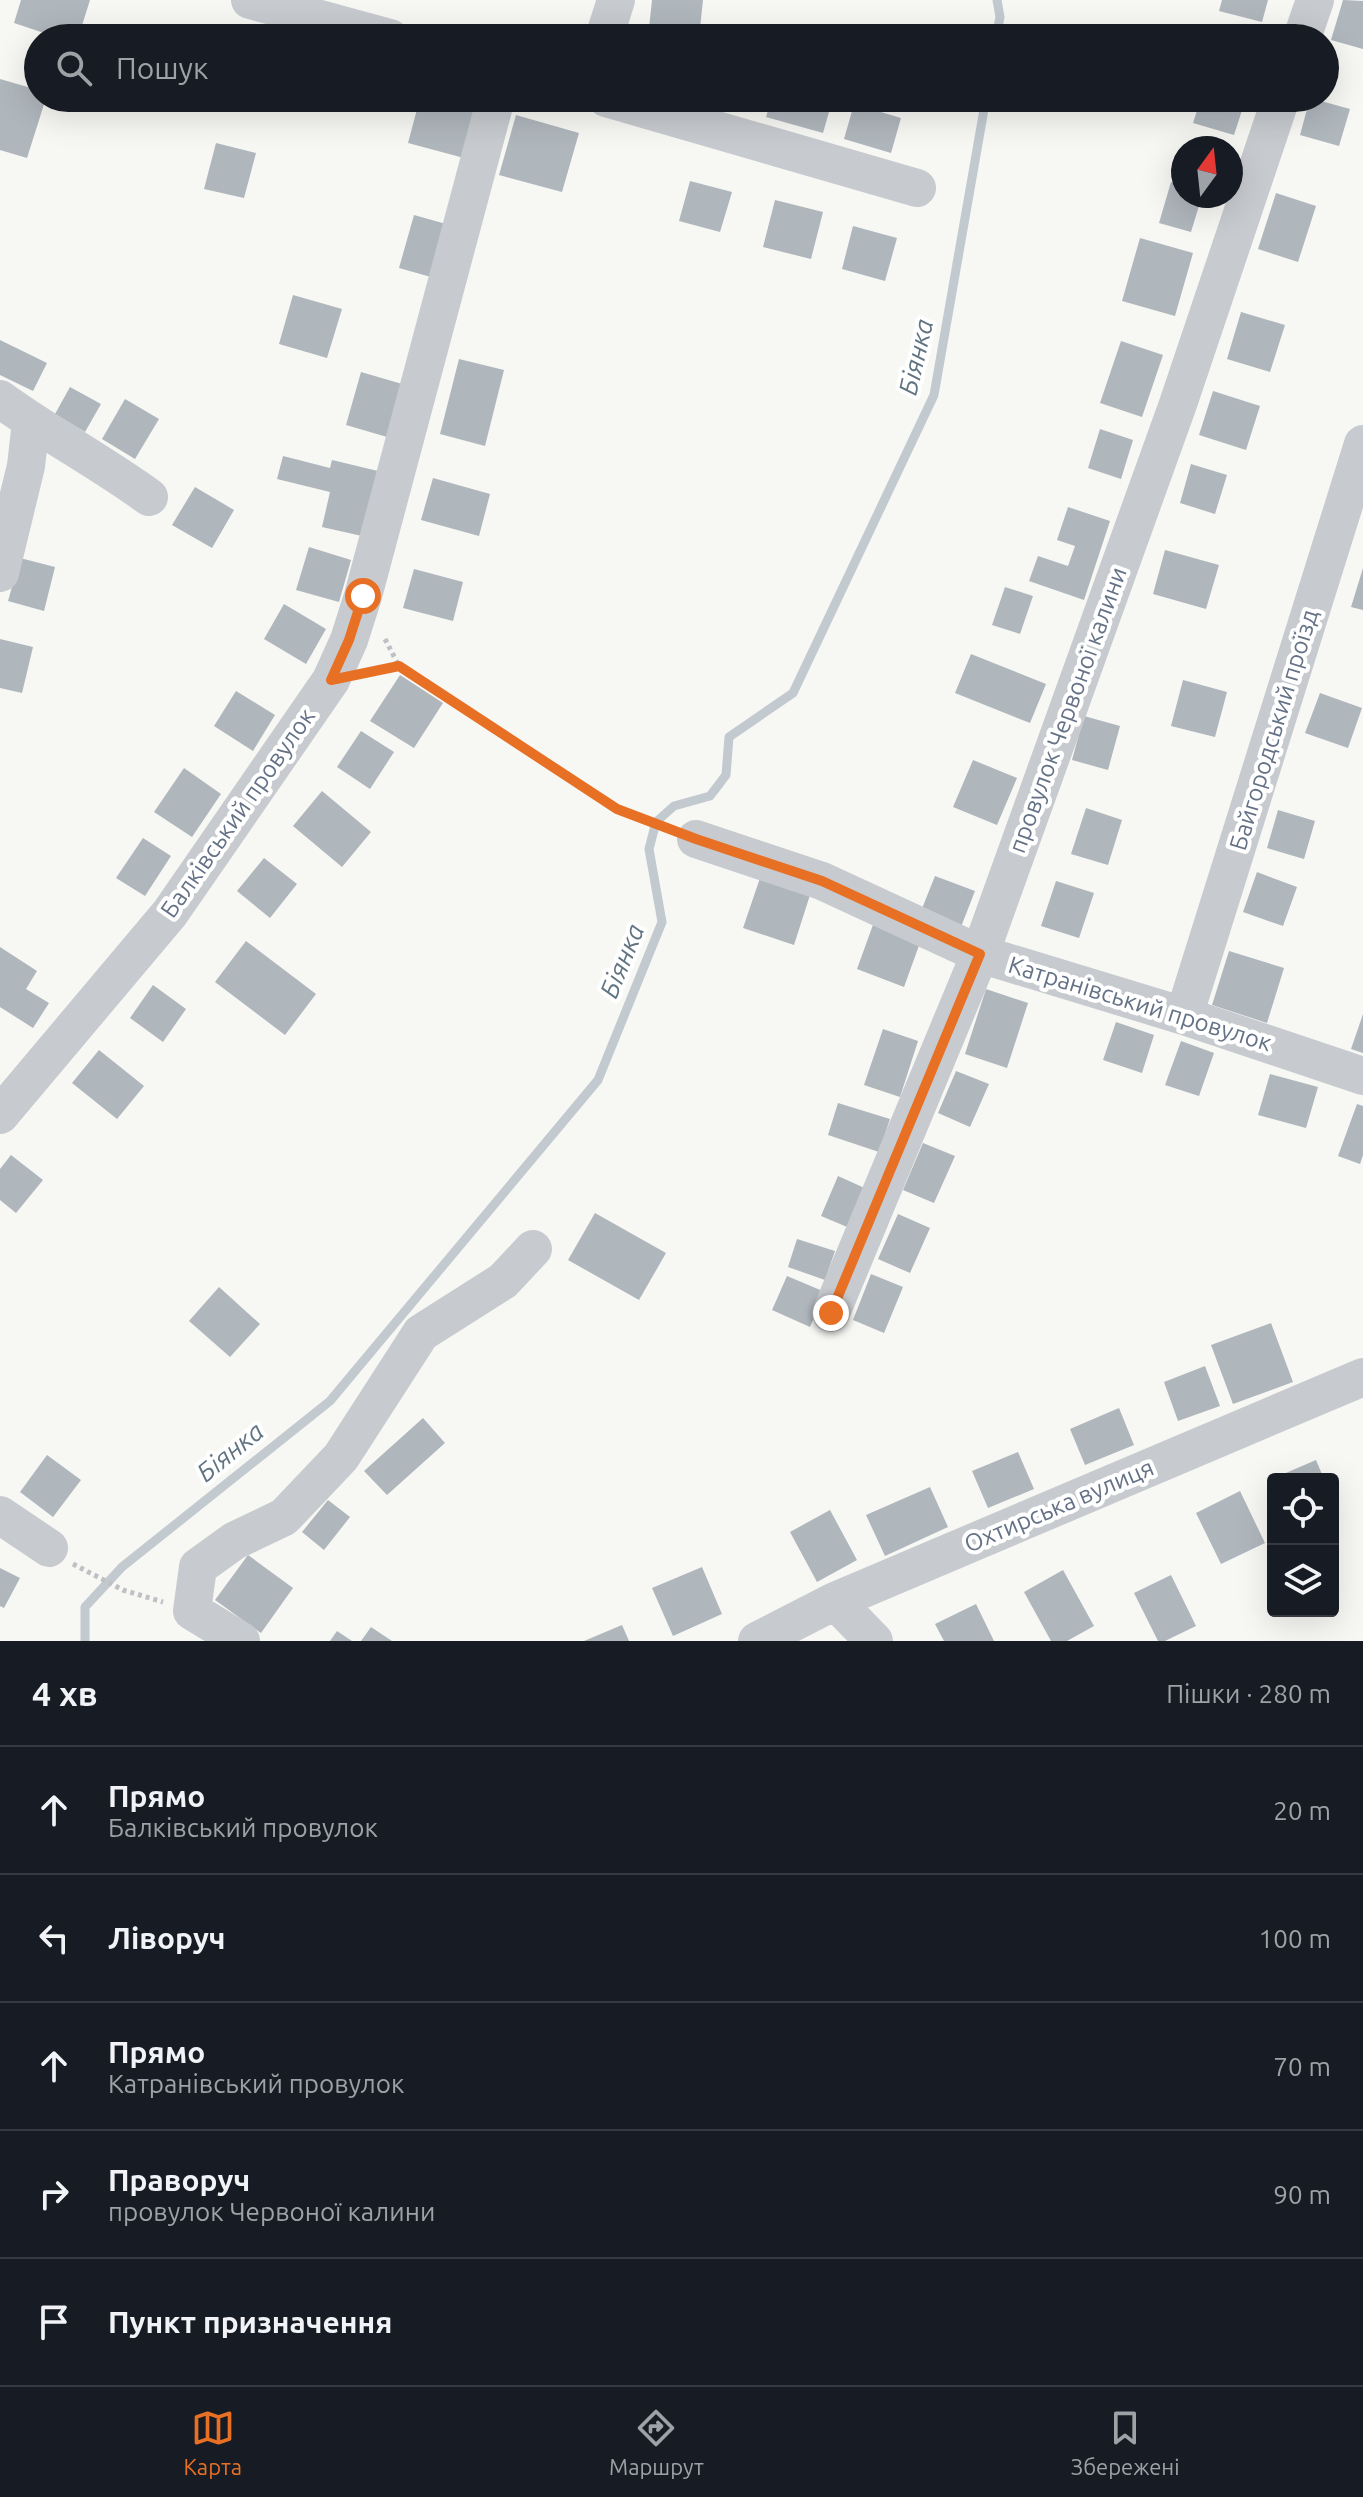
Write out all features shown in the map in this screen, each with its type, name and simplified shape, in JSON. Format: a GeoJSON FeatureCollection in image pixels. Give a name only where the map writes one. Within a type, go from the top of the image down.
{"type":"FeatureCollection","features":[{"type":"Feature","properties":{"kind":"street"},"geometry":{"type":"LineString","coordinates":[[250,0],[338,24]]}},
{"type":"Feature","properties":{"kind":"street"},"geometry":{"type":"LineString","coordinates":[[608,24],[616,0]]}},
{"type":"Feature","properties":{"kind":"street"},"geometry":{"type":"LineString","coordinates":[[1307,24],[1315,0]]}},
{"type":"Feature","properties":{"kind":"street","name":"Балківський провулок"},"geometry":{"type":"LineString","coordinates":[[0,1115],[14,1072],[170,913],[331,680],[349,640],[363,596],[492,112]]}},
{"type":"Feature","properties":{"kind":"street"},"geometry":{"type":"LineString","coordinates":[[654,112],[917,188]]}},
{"type":"Feature","properties":{"kind":"street","name":"провулок Червоної калини"},"geometry":{"type":"LineString","coordinates":[[831,1313],[980,954],[1178,404],[1276,112]]}},
{"type":"Feature","properties":{"kind":"street"},"geometry":{"type":"LineString","coordinates":[[0,399],[31,422],[95,458],[149,497]]}},
{"type":"Feature","properties":{"kind":"street"},"geometry":{"type":"LineString","coordinates":[[0,573],[26,466],[31,422]]}},
{"type":"Feature","properties":{"kind":"street","name":"Байгородський проїзд"},"geometry":{"type":"LineString","coordinates":[[1184,1016],[1363,444]]}},
{"type":"Feature","properties":{"kind":"street","name":"Катранівський провулок"},"geometry":{"type":"LineString","coordinates":[[696,839],[822,881],[980,954],[1184,1016],[1363,1076]]}},
{"type":"Feature","properties":{"kind":"street"},"geometry":{"type":"LineString","coordinates":[[241,1641],[192,1611],[198,1567],[234,1541],[284,1517],[341,1457],[421,1333],[503,1281],[533,1249]]}},
{"type":"Feature","properties":{"kind":"street","name":"Охтирська вулиця"},"geometry":{"type":"LineString","coordinates":[[757,1641],[835,1601],[1363,1377]]}},
{"type":"Feature","properties":{"kind":"street"},"geometry":{"type":"LineString","coordinates":[[0,1515],[49,1548]]}},
{"type":"Feature","properties":{"kind":"street"},"geometry":{"type":"LineString","coordinates":[[835,1601],[874,1641]]}},
{"type":"Feature","properties":{"kind":"path"},"geometry":{"type":"LineString","coordinates":[[331,680],[399,666],[617,809],[696,839]]}},
{"type":"Feature","properties":{"kind":"path"},"geometry":{"type":"LineString","coordinates":[[81,1569],[123,1590]]}},
{"type":"Feature","properties":{"kind":"building"},"geometry":{"type":"Polygon","coordinates":[[[21,0],[90,0],[82,24],[24,26],[14,23],[21,0]]]}},
{"type":"Feature","properties":{"kind":"building"},"geometry":{"type":"Polygon","coordinates":[[[652,0],[703,0],[700,24],[649,24],[652,0]]]}},
{"type":"Feature","properties":{"kind":"building"},"geometry":{"type":"Polygon","coordinates":[[[1222,0],[1268,0],[1262,22],[1219,11],[1222,0]]]}},
{"type":"Feature","properties":{"kind":"building"},"geometry":{"type":"Polygon","coordinates":[[[1343,0],[1363,1],[1363,49],[1339,42],[1339,24],[1336,24],[1343,0]]]}},
{"type":"Feature","properties":{"kind":"building"},"geometry":{"type":"Polygon","coordinates":[[[0,79],[24,86],[24,112],[42,112],[27,158],[0,150],[0,79]]]}},
{"type":"Feature","properties":{"kind":"building"},"geometry":{"type":"Polygon","coordinates":[[[1339,106],[1350,109],[1339,146],[1300,135],[1306,112],[1339,112],[1339,106]]]}},
{"type":"Feature","properties":{"kind":"building"},"geometry":{"type":"Polygon","coordinates":[[[416,112],[476,112],[464,158],[408,143],[416,112]]]}},
{"type":"Feature","properties":{"kind":"building"},"geometry":{"type":"Polygon","coordinates":[[[768,112],[829,112],[823,133],[766,117],[768,112]]]}},
{"type":"Feature","properties":{"kind":"building"},"geometry":{"type":"Polygon","coordinates":[[[852,112],[881,112],[901,118],[891,153],[844,139],[852,112]]]}},
{"type":"Feature","properties":{"kind":"building"},"geometry":{"type":"Polygon","coordinates":[[[1197,112],[1241,112],[1234,135],[1193,123],[1197,112]]]}},
{"type":"Feature","properties":{"kind":"building"},"geometry":{"type":"Polygon","coordinates":[[[516,115],[579,133],[562,192],[499,175],[516,115]]]}},
{"type":"Feature","properties":{"kind":"building"},"geometry":{"type":"Polygon","coordinates":[[[216,143],[256,153],[244,198],[204,189],[216,143]]]}},
{"type":"Feature","properties":{"kind":"building"},"geometry":{"type":"Polygon","coordinates":[[[690,181],[732,192],[720,232],[679,221],[690,181]]]}},
{"type":"Feature","properties":{"kind":"building"},"geometry":{"type":"Polygon","coordinates":[[[1171,182],[1171,208],[1198,208],[1191,232],[1159,223],[1171,182]]]}},
{"type":"Feature","properties":{"kind":"building"},"geometry":{"type":"Polygon","coordinates":[[[1276,193],[1316,206],[1298,262],[1258,249],[1276,193]]]}},
{"type":"Feature","properties":{"kind":"building"},"geometry":{"type":"Polygon","coordinates":[[[775,200],[823,212],[811,259],[763,247],[775,200]]]}},
{"type":"Feature","properties":{"kind":"building"},"geometry":{"type":"Polygon","coordinates":[[[414,215],[446,224],[431,277],[399,268],[414,215]]]}},
{"type":"Feature","properties":{"kind":"building"},"geometry":{"type":"Polygon","coordinates":[[[853,226],[897,238],[885,281],[842,269],[853,226]]]}},
{"type":"Feature","properties":{"kind":"building"},"geometry":{"type":"Polygon","coordinates":[[[1140,238],[1193,253],[1175,316],[1122,301],[1140,238]]]}},
{"type":"Feature","properties":{"kind":"building"},"geometry":{"type":"Polygon","coordinates":[[[293,295],[342,309],[327,358],[279,344],[293,295]]]}},
{"type":"Feature","properties":{"kind":"building"},"geometry":{"type":"Polygon","coordinates":[[[1241,312],[1285,325],[1270,372],[1227,359],[1241,312]]]}},
{"type":"Feature","properties":{"kind":"building"},"geometry":{"type":"Polygon","coordinates":[[[0,340],[47,363],[33,391],[0,375],[0,340]]]}},
{"type":"Feature","properties":{"kind":"building"},"geometry":{"type":"Polygon","coordinates":[[[1121,341],[1163,355],[1142,417],[1100,403],[1121,341]]]}},
{"type":"Feature","properties":{"kind":"building"},"geometry":{"type":"Polygon","coordinates":[[[459,359],[504,370],[485,446],[440,434],[459,359]]]}},
{"type":"Feature","properties":{"kind":"building"},"geometry":{"type":"Polygon","coordinates":[[[361,372],[409,386],[394,439],[346,425],[361,372]]]}},
{"type":"Feature","properties":{"kind":"building"},"geometry":{"type":"Polygon","coordinates":[[[70,387],[101,404],[85,432],[55,414],[70,387]]]}},
{"type":"Feature","properties":{"kind":"building"},"geometry":{"type":"Polygon","coordinates":[[[1213,391],[1260,406],[1246,450],[1199,435],[1213,391]]]}},
{"type":"Feature","properties":{"kind":"building"},"geometry":{"type":"Polygon","coordinates":[[[125,399],[159,419],[135,459],[102,439],[125,399]]]}},
{"type":"Feature","properties":{"kind":"building"},"geometry":{"type":"Polygon","coordinates":[[[1100,429],[1133,440],[1121,479],[1088,468],[1100,429]]]}},
{"type":"Feature","properties":{"kind":"building"},"geometry":{"type":"Polygon","coordinates":[[[283,456],[330,468],[332,460],[378,471],[362,536],[322,527],[330,492],[277,479],[283,456]]]}},
{"type":"Feature","properties":{"kind":"building"},"geometry":{"type":"Polygon","coordinates":[[[1191,464],[1227,475],[1215,514],[1180,503],[1191,464]]]}},
{"type":"Feature","properties":{"kind":"building"},"geometry":{"type":"Polygon","coordinates":[[[433,478],[490,494],[479,536],[421,520],[433,478]]]}},
{"type":"Feature","properties":{"kind":"building"},"geometry":{"type":"Polygon","coordinates":[[[195,487],[234,510],[212,548],[172,525],[195,487]]]}},
{"type":"Feature","properties":{"kind":"building"},"geometry":{"type":"Polygon","coordinates":[[[1068,507],[1110,521],[1084,600],[1029,581],[1038,556],[1068,566],[1075,546],[1057,540],[1068,507]]]}},
{"type":"Feature","properties":{"kind":"building"},"geometry":{"type":"Polygon","coordinates":[[[309,547],[351,560],[339,602],[296,590],[309,547]]]}},
{"type":"Feature","properties":{"kind":"building"},"geometry":{"type":"Polygon","coordinates":[[[1165,550],[1219,565],[1206,609],[1153,594],[1165,550]]]}},
{"type":"Feature","properties":{"kind":"building"},"geometry":{"type":"Polygon","coordinates":[[[20,558],[55,567],[44,611],[8,601],[20,558]]]}},
{"type":"Feature","properties":{"kind":"building"},"geometry":{"type":"Polygon","coordinates":[[[1363,568],[1363,610],[1351,607],[1363,568]]]}},
{"type":"Feature","properties":{"kind":"building"},"geometry":{"type":"Polygon","coordinates":[[[414,569],[463,582],[453,621],[403,608],[414,569]]]}},
{"type":"Feature","properties":{"kind":"building"},"geometry":{"type":"Polygon","coordinates":[[[1005,587],[1033,596],[1020,634],[992,625],[1005,587]]]}},
{"type":"Feature","properties":{"kind":"building"},"geometry":{"type":"Polygon","coordinates":[[[284,604],[326,629],[306,664],[264,639],[284,604]]]}},
{"type":"Feature","properties":{"kind":"building"},"geometry":{"type":"Polygon","coordinates":[[[0,639],[33,647],[22,693],[0,688],[0,639]]]}},
{"type":"Feature","properties":{"kind":"building"},"geometry":{"type":"Polygon","coordinates":[[[971,654],[1046,684],[1030,723],[955,693],[971,654]]]}},
{"type":"Feature","properties":{"kind":"building"},"geometry":{"type":"Polygon","coordinates":[[[400,675],[443,703],[414,748],[370,721],[400,675]]]}},
{"type":"Feature","properties":{"kind":"building"},"geometry":{"type":"Polygon","coordinates":[[[1183,680],[1227,692],[1215,737],[1171,726],[1183,680]]]}},
{"type":"Feature","properties":{"kind":"building"},"geometry":{"type":"Polygon","coordinates":[[[236,691],[275,715],[253,751],[214,726],[236,691]]]}},
{"type":"Feature","properties":{"kind":"building"},"geometry":{"type":"Polygon","coordinates":[[[1320,693],[1362,708],[1348,748],[1305,733],[1320,693]]]}},
{"type":"Feature","properties":{"kind":"building"},"geometry":{"type":"Polygon","coordinates":[[[1084,716],[1120,726],[1108,770],[1072,760],[1084,716]]]}},
{"type":"Feature","properties":{"kind":"building"},"geometry":{"type":"Polygon","coordinates":[[[361,731],[394,752],[370,789],[337,767],[361,731]]]}},
{"type":"Feature","properties":{"kind":"building"},"geometry":{"type":"Polygon","coordinates":[[[973,760],[1017,778],[997,825],[953,807],[973,760]]]}},
{"type":"Feature","properties":{"kind":"building"},"geometry":{"type":"Polygon","coordinates":[[[184,768],[221,794],[192,837],[154,812],[184,768]]]}},
{"type":"Feature","properties":{"kind":"building"},"geometry":{"type":"Polygon","coordinates":[[[322,791],[371,832],[342,867],[293,826],[322,791]]]}},
{"type":"Feature","properties":{"kind":"building"},"geometry":{"type":"Polygon","coordinates":[[[1086,808],[1122,820],[1108,865],[1071,854],[1086,808]]]}},
{"type":"Feature","properties":{"kind":"building"},"geometry":{"type":"Polygon","coordinates":[[[1278,810],[1315,821],[1304,859],[1267,848],[1278,810]]]}},
{"type":"Feature","properties":{"kind":"building"},"geometry":{"type":"Polygon","coordinates":[[[143,838],[171,856],[145,896],[116,878],[143,838]]]}},
{"type":"Feature","properties":{"kind":"building"},"geometry":{"type":"Polygon","coordinates":[[[264,858],[297,884],[270,918],[237,891],[264,858]]]}},
{"type":"Feature","properties":{"kind":"building"},"geometry":{"type":"Polygon","coordinates":[[[1257,872],[1297,887],[1283,926],[1243,912],[1257,872]]]}},
{"type":"Feature","properties":{"kind":"building"},"geometry":{"type":"Polygon","coordinates":[[[935,876],[975,891],[959,932],[919,916],[935,876]]]}},
{"type":"Feature","properties":{"kind":"building"},"geometry":{"type":"Polygon","coordinates":[[[760,878],[810,895],[794,945],[743,928],[760,878]]]}},
{"type":"Feature","properties":{"kind":"building"},"geometry":{"type":"Polygon","coordinates":[[[1056,881],[1094,893],[1079,938],[1041,926],[1056,881]]]}},
{"type":"Feature","properties":{"kind":"building"},"geometry":{"type":"Polygon","coordinates":[[[874,922],[921,940],[904,987],[857,969],[874,922]]]}},
{"type":"Feature","properties":{"kind":"building"},"geometry":{"type":"Polygon","coordinates":[[[246,941],[316,994],[285,1035],[215,982],[246,941]]]}},
{"type":"Feature","properties":{"kind":"building"},"geometry":{"type":"Polygon","coordinates":[[[0,947],[37,971],[26,989],[49,1003],[33,1028],[0,1007],[0,947]]]}},
{"type":"Feature","properties":{"kind":"building"},"geometry":{"type":"Polygon","coordinates":[[[1229,951],[1284,968],[1267,1023],[1212,1005],[1229,951]]]}},
{"type":"Feature","properties":{"kind":"building"},"geometry":{"type":"Polygon","coordinates":[[[153,985],[186,1009],[163,1042],[130,1018],[153,985]]]}},
{"type":"Feature","properties":{"kind":"building"},"geometry":{"type":"Polygon","coordinates":[[[986,989],[1028,1003],[1007,1068],[965,1054],[986,989]]]}},
{"type":"Feature","properties":{"kind":"building"},"geometry":{"type":"Polygon","coordinates":[[[1363,1014],[1363,1053],[1351,1049],[1363,1014]]]}},
{"type":"Feature","properties":{"kind":"building"},"geometry":{"type":"Polygon","coordinates":[[[1116,1022],[1154,1035],[1142,1073],[1103,1060],[1116,1022]]]}},
{"type":"Feature","properties":{"kind":"building"},"geometry":{"type":"Polygon","coordinates":[[[883,1029],[918,1041],[900,1097],[864,1085],[883,1029]]]}},
{"type":"Feature","properties":{"kind":"building"},"geometry":{"type":"Polygon","coordinates":[[[1181,1041],[1214,1053],[1199,1096],[1165,1085],[1181,1041]]]}},
{"type":"Feature","properties":{"kind":"building"},"geometry":{"type":"Polygon","coordinates":[[[99,1050],[144,1086],[117,1119],[72,1083],[99,1050]]]}},
{"type":"Feature","properties":{"kind":"building"},"geometry":{"type":"Polygon","coordinates":[[[956,1071],[989,1084],[970,1127],[938,1113],[956,1071]]]}},
{"type":"Feature","properties":{"kind":"building"},"geometry":{"type":"Polygon","coordinates":[[[1270,1074],[1318,1087],[1306,1128],[1258,1115],[1270,1074]]]}},
{"type":"Feature","properties":{"kind":"building"},"geometry":{"type":"Polygon","coordinates":[[[838,1103],[890,1119],[879,1152],[828,1135],[838,1103]]]}},
{"type":"Feature","properties":{"kind":"building"},"geometry":{"type":"Polygon","coordinates":[[[1357,1104],[1363,1106],[1363,1155],[1360,1164],[1338,1156],[1357,1104]]]}},
{"type":"Feature","properties":{"kind":"building"},"geometry":{"type":"Polygon","coordinates":[[[923,1143],[955,1156],[934,1203],[903,1190],[923,1143]]]}},
{"type":"Feature","properties":{"kind":"building"},"geometry":{"type":"Polygon","coordinates":[[[11,1155],[43,1180],[16,1213],[0,1200],[0,1169],[11,1155]]]}},
{"type":"Feature","properties":{"kind":"building"},"geometry":{"type":"Polygon","coordinates":[[[838,1176],[869,1190],[852,1229],[821,1216],[838,1176]]]}},
{"type":"Feature","properties":{"kind":"building"},"geometry":{"type":"Polygon","coordinates":[[[595,1213],[666,1253],[639,1300],[568,1260],[595,1213]]]}},
{"type":"Feature","properties":{"kind":"building"},"geometry":{"type":"Polygon","coordinates":[[[898,1214],[930,1228],[910,1273],[878,1259],[898,1214]]]}},
{"type":"Feature","properties":{"kind":"building"},"geometry":{"type":"Polygon","coordinates":[[[797,1239],[835,1251],[825,1280],[788,1267],[797,1239]]]}},
{"type":"Feature","properties":{"kind":"building"},"geometry":{"type":"Polygon","coordinates":[[[871,1274],[903,1287],[884,1333],[853,1320],[871,1274]]]}},
{"type":"Feature","properties":{"kind":"building"},"geometry":{"type":"Polygon","coordinates":[[[787,1276],[825,1292],[810,1327],[772,1310],[787,1276]]]}},
{"type":"Feature","properties":{"kind":"building"},"geometry":{"type":"Polygon","coordinates":[[[219,1287],[260,1324],[230,1357],[189,1321],[219,1287]]]}},
{"type":"Feature","properties":{"kind":"building"},"geometry":{"type":"Polygon","coordinates":[[[1271,1323],[1293,1382],[1233,1404],[1211,1345],[1271,1323]]]}},
{"type":"Feature","properties":{"kind":"building"},"geometry":{"type":"Polygon","coordinates":[[[1205,1366],[1220,1406],[1178,1421],[1164,1382],[1205,1366]]]}},
{"type":"Feature","properties":{"kind":"building"},"geometry":{"type":"Polygon","coordinates":[[[1119,1408],[1134,1445],[1085,1465],[1070,1429],[1119,1408]]]}},
{"type":"Feature","properties":{"kind":"building"},"geometry":{"type":"Polygon","coordinates":[[[423,1418],[445,1443],[387,1495],[364,1471],[423,1418]]]}},
{"type":"Feature","properties":{"kind":"building"},"geometry":{"type":"Polygon","coordinates":[[[1018,1452],[1034,1489],[988,1508],[972,1471],[1018,1452]]]}},
{"type":"Feature","properties":{"kind":"building"},"geometry":{"type":"Polygon","coordinates":[[[47,1455],[81,1480],[53,1517],[20,1492],[47,1455]]]}},
{"type":"Feature","properties":{"kind":"building"},"geometry":{"type":"Polygon","coordinates":[[[1316,1460],[1321,1473],[1286,1473],[1316,1460]]]}},
{"type":"Feature","properties":{"kind":"building"},"geometry":{"type":"Polygon","coordinates":[[[930,1487],[948,1527],[885,1556],[866,1515],[930,1487]]]}},
{"type":"Feature","properties":{"kind":"building"},"geometry":{"type":"Polygon","coordinates":[[[1240,1491],[1265,1543],[1221,1564],[1196,1513],[1240,1491]]]}},
{"type":"Feature","properties":{"kind":"building"},"geometry":{"type":"Polygon","coordinates":[[[328,1500],[350,1517],[324,1550],[302,1532],[328,1500]]]}},
{"type":"Feature","properties":{"kind":"building"},"geometry":{"type":"Polygon","coordinates":[[[830,1510],[857,1560],[817,1582],[790,1532],[830,1510]]]}},
{"type":"Feature","properties":{"kind":"building"},"geometry":{"type":"Polygon","coordinates":[[[248,1555],[293,1588],[261,1633],[215,1600],[248,1555]]]}},
{"type":"Feature","properties":{"kind":"building"},"geometry":{"type":"Polygon","coordinates":[[[702,1567],[722,1614],[673,1636],[652,1588],[702,1567]]]}},
{"type":"Feature","properties":{"kind":"building"},"geometry":{"type":"Polygon","coordinates":[[[0,1568],[20,1578],[4,1608],[0,1606],[0,1568]]]}},
{"type":"Feature","properties":{"kind":"building"},"geometry":{"type":"Polygon","coordinates":[[[1063,1570],[1094,1626],[1067,1641],[1051,1641],[1024,1592],[1063,1570]]]}},
{"type":"Feature","properties":{"kind":"building"},"geometry":{"type":"Polygon","coordinates":[[[1171,1575],[1196,1626],[1165,1641],[1158,1641],[1134,1593],[1171,1575]]]}},
{"type":"Feature","properties":{"kind":"building"},"geometry":{"type":"Polygon","coordinates":[[[976,1604],[994,1641],[944,1641],[935,1624],[976,1604]]]}},
{"type":"Feature","properties":{"kind":"building"},"geometry":{"type":"Polygon","coordinates":[[[622,1625],[629,1641],[584,1641],[622,1625]]]}},
{"type":"Feature","properties":{"kind":"building"},"geometry":{"type":"Polygon","coordinates":[[[371,1627],[392,1641],[361,1641],[371,1627]]]}},
{"type":"Feature","properties":{"kind":"building"},"geometry":{"type":"Polygon","coordinates":[[[337,1631],[352,1641],[330,1641],[337,1631]]]}},
{"type":"Feature","properties":{"kind":"waterway","name":"Біянка"},"geometry":{"type":"LineString","coordinates":[[997,0],[999,24]]}},
{"type":"Feature","properties":{"kind":"waterway","name":"Біянка"},"geometry":{"type":"LineString","coordinates":[[85,1641],[85,1607],[122,1567],[330,1401],[598,1080],[662,922],[649,849],[656,822],[674,806],[710,796],[726,775],[729,737],[793,693],[934,395],[984,112]]}},
{"type":"Feature","properties":{"kind":"route"},"geometry":{"type":"LineString","coordinates":[[363,596],[349,640],[331,680],[399,666],[617,809],[822,881],[980,954],[831,1313]]}}]}
